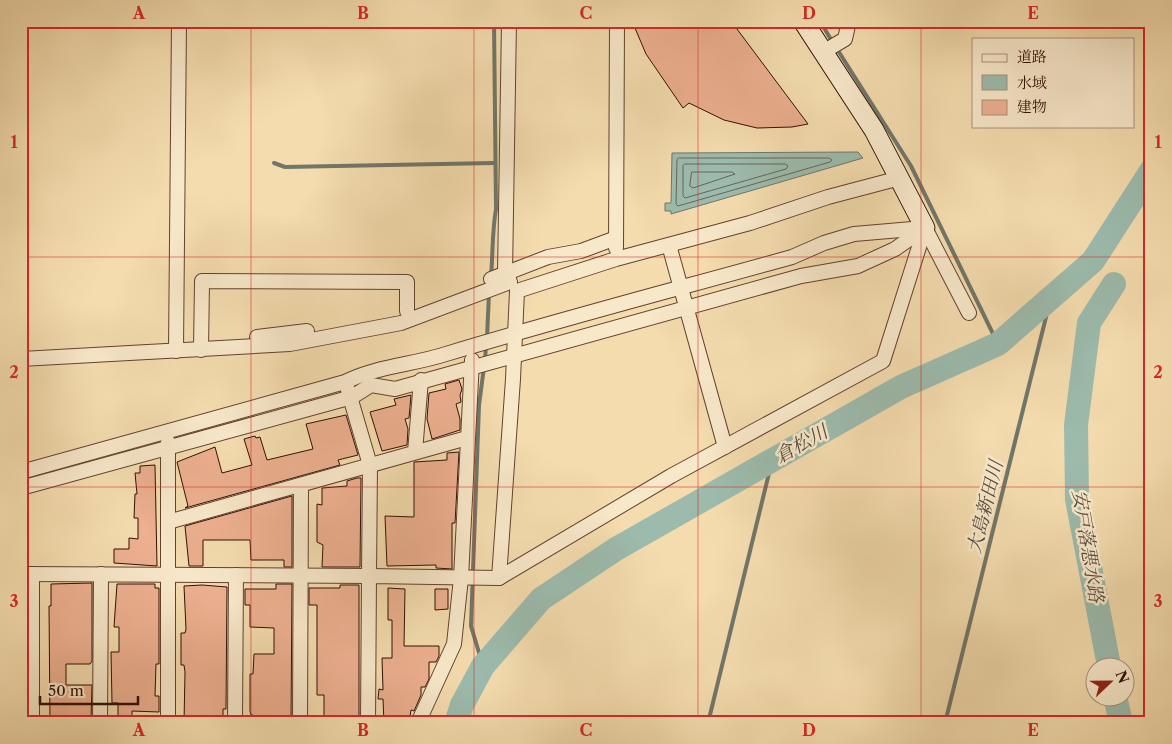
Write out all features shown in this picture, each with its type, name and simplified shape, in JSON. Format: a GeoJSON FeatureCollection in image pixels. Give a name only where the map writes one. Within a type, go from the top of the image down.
{"type":"FeatureCollection","features":[{"type":"Feature","properties":{"kind":"street"},"geometry":{"type":"LineString","coordinates":[[176,351],[179,21]]}},
{"type":"Feature","properties":{"kind":"street"},"geometry":{"type":"LineString","coordinates":[[499,578],[515,333],[511,282],[509,21]]}},
{"type":"Feature","properties":{"kind":"street"},"geometry":{"type":"LineString","coordinates":[[616,259],[618,21]]}},
{"type":"Feature","properties":{"kind":"street"},"geometry":{"type":"LineString","coordinates":[[803,21],[874,130],[968,313]]}},
{"type":"Feature","properties":{"kind":"street"},"geometry":{"type":"LineString","coordinates":[[823,52],[845,39],[849,21]]}},
{"type":"Feature","properties":{"kind":"street"},"geometry":{"type":"LineString","coordinates":[[21,360],[176,351],[201,345],[290,335],[407,311],[511,282],[616,259],[669,245],[750,223],[828,197],[900,178]]}},
{"type":"Feature","properties":{"kind":"street"},"geometry":{"type":"LineString","coordinates":[[21,472],[345,382],[361,374],[389,366],[417,363],[515,333],[792,257],[854,234],[925,228]]}},
{"type":"Feature","properties":{"kind":"street"},"geometry":{"type":"LineString","coordinates":[[21,488],[352,397],[371,385],[395,389],[421,380],[800,276],[858,266],[895,248],[925,228]]}},
{"type":"Feature","properties":{"kind":"street"},"geometry":{"type":"LineString","coordinates":[[32,723],[27,574],[499,578],[725,447],[883,361],[925,228]]}},
{"type":"Feature","properties":{"kind":"street"},"geometry":{"type":"LineString","coordinates":[[201,345],[290,344],[401,323],[511,282],[548,257],[581,251],[616,238]]}},
{"type":"Feature","properties":{"kind":"street"},"geometry":{"type":"LineString","coordinates":[[669,245],[725,447]]}},
{"type":"Feature","properties":{"kind":"street"},"geometry":{"type":"LineString","coordinates":[[201,345],[202,281],[407,282],[407,311]]}},
{"type":"Feature","properties":{"kind":"street"},"geometry":{"type":"LineString","coordinates":[[418,723],[454,644],[461,578],[466,438],[472,346]]}},
{"type":"Feature","properties":{"kind":"street"},"geometry":{"type":"LineString","coordinates":[[389,366],[395,389]]}},
{"type":"Feature","properties":{"kind":"street"},"geometry":{"type":"LineString","coordinates":[[415,452],[421,380]]}},
{"type":"Feature","properties":{"kind":"street"},"geometry":{"type":"LineString","coordinates":[[345,382],[352,397],[370,465],[368,723]]}},
{"type":"Feature","properties":{"kind":"street"},"geometry":{"type":"LineString","coordinates":[[168,431],[168,723]]}},
{"type":"Feature","properties":{"kind":"street"},"geometry":{"type":"LineString","coordinates":[[168,522],[466,438]]}},
{"type":"Feature","properties":{"kind":"street"},"geometry":{"type":"LineString","coordinates":[[300,723],[301,485]]}},
{"type":"Feature","properties":{"kind":"street"},"geometry":{"type":"LineString","coordinates":[[100,723],[101,574]]}},
{"type":"Feature","properties":{"kind":"street"},"geometry":{"type":"LineString","coordinates":[[235,723],[236,575]]}},
{"type":"Feature","properties":{"kind":"water"},"geometry":{"type":"Polygon","coordinates":[[[858,152],[863,158],[671,214],[671,211],[665,211],[665,203],[671,203],[672,153],[858,152]]]}},
{"type":"Feature","properties":{"kind":"building"},"geometry":{"type":"Polygon","coordinates":[[[632,21],[731,21],[808,124],[792,127],[757,128],[724,120],[689,103],[683,108],[646,54],[632,21]]]}},
{"type":"Feature","properties":{"kind":"building"},"geometry":{"type":"Polygon","coordinates":[[[459,380],[462,389],[460,395],[461,402],[456,404],[460,419],[460,430],[432,439],[427,419],[429,393],[446,389],[445,384],[459,380]]]}},
{"type":"Feature","properties":{"kind":"building"},"geometry":{"type":"Polygon","coordinates":[[[411,395],[409,418],[405,419],[408,429],[407,445],[382,451],[370,412],[396,405],[394,399],[411,395]]]}},
{"type":"Feature","properties":{"kind":"building"},"geometry":{"type":"Polygon","coordinates":[[[346,415],[358,455],[338,460],[340,465],[185,508],[188,506],[177,462],[215,447],[222,473],[252,465],[244,439],[255,436],[256,438],[260,437],[267,460],[313,449],[306,424],[346,415]]]}},
{"type":"Feature","properties":{"kind":"building"},"geometry":{"type":"Polygon","coordinates":[[[459,452],[455,523],[452,523],[452,569],[436,568],[436,565],[387,566],[385,516],[414,517],[414,462],[447,460],[447,453],[459,452]]]}},
{"type":"Feature","properties":{"kind":"building"},"geometry":{"type":"Polygon","coordinates":[[[155,465],[157,566],[114,563],[114,549],[129,549],[129,538],[138,539],[138,518],[134,518],[135,494],[137,494],[135,473],[140,473],[140,466],[155,465]]]}},
{"type":"Feature","properties":{"kind":"building"},"geometry":{"type":"Polygon","coordinates":[[[361,478],[360,567],[322,567],[323,545],[317,542],[317,504],[322,505],[322,488],[347,486],[347,481],[361,478]]]}},
{"type":"Feature","properties":{"kind":"building"},"geometry":{"type":"Polygon","coordinates":[[[292,496],[292,567],[284,567],[284,560],[251,560],[250,540],[203,540],[203,566],[189,566],[185,526],[292,496]]]}},
{"type":"Feature","properties":{"kind":"building"},"geometry":{"type":"Polygon","coordinates":[[[92,583],[92,661],[90,664],[66,664],[66,685],[92,685],[91,719],[88,719],[88,723],[50,723],[49,606],[51,606],[51,584],[92,583]]]}},
{"type":"Feature","properties":{"kind":"building"},"geometry":{"type":"Polygon","coordinates":[[[117,584],[155,584],[155,588],[159,588],[159,664],[156,664],[155,696],[159,696],[159,712],[132,711],[132,723],[118,723],[118,703],[112,703],[111,652],[119,652],[119,627],[114,627],[117,584]]]}},
{"type":"Feature","properties":{"kind":"building"},"geometry":{"type":"Polygon","coordinates":[[[276,584],[292,584],[291,723],[253,723],[253,715],[251,715],[250,711],[250,674],[253,674],[254,654],[274,654],[274,628],[250,627],[250,605],[245,605],[245,589],[276,589],[276,584]]]}},
{"type":"Feature","properties":{"kind":"building"},"geometry":{"type":"Polygon","coordinates":[[[340,585],[359,585],[359,723],[324,723],[324,695],[317,695],[317,605],[309,605],[309,588],[340,588],[340,585]]]}},
{"type":"Feature","properties":{"kind":"building"},"geometry":{"type":"Polygon","coordinates":[[[184,586],[227,587],[226,709],[223,709],[223,723],[184,723],[185,672],[184,665],[181,665],[181,633],[185,633],[186,629],[184,586]]]}},
{"type":"Feature","properties":{"kind":"building"},"geometry":{"type":"Polygon","coordinates":[[[388,588],[405,589],[404,646],[439,646],[439,656],[436,662],[429,662],[429,679],[425,687],[421,687],[421,695],[414,711],[411,710],[409,723],[384,723],[383,699],[378,699],[379,689],[383,690],[382,658],[392,658],[392,620],[388,620],[388,588]]]}},
{"type":"Feature","properties":{"kind":"building"},"geometry":{"type":"Polygon","coordinates":[[[435,589],[448,589],[448,609],[435,610],[435,589]]]}},
{"type":"Feature","properties":{"kind":"waterway"},"geometry":{"type":"LineString","coordinates":[[491,276],[496,209],[494,21]]}},
{"type":"Feature","properties":{"kind":"waterway"},"geometry":{"type":"LineString","coordinates":[[820,21],[833,43]]}},
{"type":"Feature","properties":{"kind":"waterway"},"geometry":{"type":"LineString","coordinates":[[837,49],[911,166],[998,344]]}},
{"type":"Feature","properties":{"kind":"waterway"},"geometry":{"type":"LineString","coordinates":[[274,163],[285,167],[494,163]]}},
{"type":"Feature","properties":{"kind":"waterway","name":"倉松川"},"geometry":{"type":"LineString","coordinates":[[456,723],[462,705],[483,666],[541,599],[616,549],[901,387],[998,344],[1093,261],[1151,171]]}},
{"type":"Feature","properties":{"kind":"waterway","name":"安戸落悪水路"},"geometry":{"type":"LineString","coordinates":[[1107,656],[1077,499],[1076,425],[1089,323],[1114,284]]}},
{"type":"Feature","properties":{"kind":"waterway"},"geometry":{"type":"LineString","coordinates":[[487,338],[489,293]]}},
{"type":"Feature","properties":{"kind":"waterway","name":"大島新田川"},"geometry":{"type":"LineString","coordinates":[[945,723],[1051,297]]}},
{"type":"Feature","properties":{"kind":"waterway"},"geometry":{"type":"LineString","coordinates":[[485,360],[486,345]]}},
{"type":"Feature","properties":{"kind":"waterway"},"geometry":{"type":"LineString","coordinates":[[483,666],[471,626],[479,405],[484,367]]}},
{"type":"Feature","properties":{"kind":"waterway"},"geometry":{"type":"LineString","coordinates":[[708,723],[772,461]]}},
{"type":"Feature","properties":{"kind":"waterway","name":"安戸落悪水路"},"geometry":{"type":"LineString","coordinates":[[1117,706],[1121,723]]}}]}
